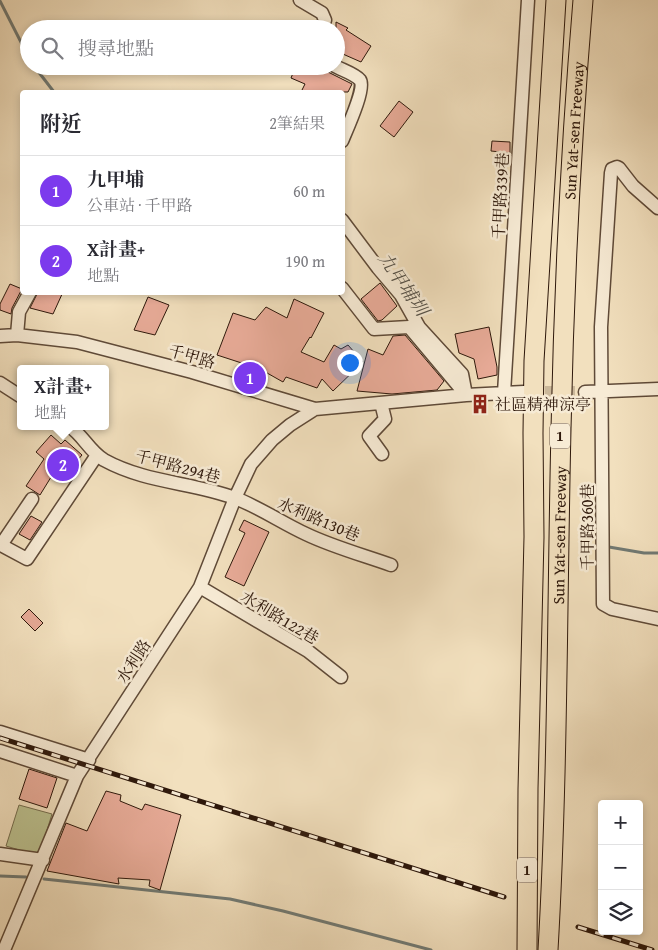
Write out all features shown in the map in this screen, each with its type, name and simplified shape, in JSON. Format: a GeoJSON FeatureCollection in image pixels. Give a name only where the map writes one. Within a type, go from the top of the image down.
{"type":"FeatureCollection","features":[{"type":"Feature","properties":{"kind":"highway","name":"Sun Yat-sen Freeway"},"geometry":{"type":"LineString","coordinates":[[527,950],[528,790],[534,537],[532,433],[534,361],[556,0]]}},
{"type":"Feature","properties":{"kind":"highway","name":"Sun Yat-sen Freeway"},"geometry":{"type":"LineString","coordinates":[[548,950],[552,873],[561,427],[570,169],[583,0]]}},
{"type":"Feature","properties":{"kind":"highway"},"geometry":{"type":"LineString","coordinates":[[516,950],[528,790]]}},
{"type":"Feature","properties":{"kind":"highway"},"geometry":{"type":"LineString","coordinates":[[552,873],[556,950]]}},
{"type":"Feature","properties":{"kind":"street"},"geometry":{"type":"LineString","coordinates":[[300,0],[322,13],[325,20]]}},
{"type":"Feature","properties":{"kind":"street","name":"千甲路339巷"},"geometry":{"type":"LineString","coordinates":[[504,393],[528,0]]}},
{"type":"Feature","properties":{"kind":"street"},"geometry":{"type":"LineString","coordinates":[[345,72],[360,80],[360,94],[345,133]]}},
{"type":"Feature","properties":{"kind":"street"},"geometry":{"type":"LineString","coordinates":[[602,392],[601,327],[612,169],[619,168],[633,186],[658,208]]}},
{"type":"Feature","properties":{"kind":"street"},"geometry":{"type":"LineString","coordinates":[[345,224],[401,295],[419,327],[462,374],[466,394]]}},
{"type":"Feature","properties":{"kind":"street"},"geometry":{"type":"LineString","coordinates":[[345,292],[374,330],[409,327],[466,394]]}},
{"type":"Feature","properties":{"kind":"street"},"geometry":{"type":"LineString","coordinates":[[18,335],[18,312],[28,295]]}},
{"type":"Feature","properties":{"kind":"street","name":"千甲路"},"geometry":{"type":"LineString","coordinates":[[0,336],[18,335],[77,342],[192,372],[314,408],[466,394],[524,392]]}},
{"type":"Feature","properties":{"kind":"street"},"geometry":{"type":"LineString","coordinates":[[0,383],[17,394]]}},
{"type":"Feature","properties":{"kind":"street"},"geometry":{"type":"LineString","coordinates":[[585,392],[658,389]]}},
{"type":"Feature","properties":{"kind":"street","name":"千甲路360巷"},"geometry":{"type":"LineString","coordinates":[[602,392],[603,604],[612,609],[658,620]]}},
{"type":"Feature","properties":{"kind":"street"},"geometry":{"type":"LineString","coordinates":[[381,402],[385,419],[369,436],[382,454]]}},
{"type":"Feature","properties":{"kind":"street","name":"水利路"},"geometry":{"type":"LineString","coordinates":[[4,950],[77,776],[200,587],[250,464],[290,424],[314,408]]}},
{"type":"Feature","properties":{"kind":"street","name":"千甲路294巷"},"geometry":{"type":"LineString","coordinates":[[75,430],[87,446],[104,460],[144,477],[235,498]]}},
{"type":"Feature","properties":{"kind":"street"},"geometry":{"type":"LineString","coordinates":[[32,499],[1,545],[27,559],[97,455]]}},
{"type":"Feature","properties":{"kind":"street","name":"水利路130巷"},"geometry":{"type":"LineString","coordinates":[[235,498],[306,534],[391,565]]}},
{"type":"Feature","properties":{"kind":"street","name":"水利路122巷"},"geometry":{"type":"LineString","coordinates":[[200,587],[308,651],[341,677]]}},
{"type":"Feature","properties":{"kind":"street"},"geometry":{"type":"LineString","coordinates":[[0,732],[89,760]]}},
{"type":"Feature","properties":{"kind":"street"},"geometry":{"type":"LineString","coordinates":[[0,751],[77,776]]}},
{"type":"Feature","properties":{"kind":"street"},"geometry":{"type":"LineString","coordinates":[[0,854],[43,860]]}},
{"type":"Feature","properties":{"kind":"green space"},"geometry":{"type":"Polygon","coordinates":[[[19,805],[52,814],[39,856],[6,846],[19,805]]]}},
{"type":"Feature","properties":{"kind":"building"},"geometry":{"type":"Polygon","coordinates":[[[345,26],[348,28],[346,30],[371,46],[361,62],[345,55],[345,26]]]}},
{"type":"Feature","properties":{"kind":"building"},"geometry":{"type":"Polygon","coordinates":[[[292,75],[334,75],[352,84],[348,92],[345,92],[345,90],[302,90],[305,84],[291,78],[292,75]]]}},
{"type":"Feature","properties":{"kind":"building"},"geometry":{"type":"Polygon","coordinates":[[[399,101],[413,112],[394,137],[380,126],[399,101]]]}},
{"type":"Feature","properties":{"kind":"building"},"geometry":{"type":"Polygon","coordinates":[[[492,141],[510,142],[510,153],[491,151],[492,141]]]}},
{"type":"Feature","properties":{"kind":"building"},"geometry":{"type":"Polygon","coordinates":[[[380,283],[397,306],[382,320],[378,321],[361,299],[380,283]]]}},
{"type":"Feature","properties":{"kind":"building"},"geometry":{"type":"Polygon","coordinates":[[[10,284],[20,288],[20,293],[11,314],[0,310],[0,304],[10,284]]]}},
{"type":"Feature","properties":{"kind":"building"},"geometry":{"type":"Polygon","coordinates":[[[36,295],[62,295],[53,314],[30,308],[36,295]]]}},
{"type":"Feature","properties":{"kind":"building"},"geometry":{"type":"Polygon","coordinates":[[[148,297],[169,305],[155,335],[134,330],[148,297]]]}},
{"type":"Feature","properties":{"kind":"building"},"geometry":{"type":"Polygon","coordinates":[[[294,299],[324,313],[311,338],[301,352],[324,362],[334,345],[341,349],[348,345],[363,362],[333,391],[322,379],[317,388],[286,377],[283,382],[260,369],[217,355],[233,313],[255,320],[266,307],[287,318],[294,299]]]}},
{"type":"Feature","properties":{"kind":"building"},"geometry":{"type":"Polygon","coordinates":[[[489,327],[497,375],[478,379],[474,359],[459,353],[455,334],[489,327]]]}},
{"type":"Feature","properties":{"kind":"building"},"geometry":{"type":"Polygon","coordinates":[[[405,335],[444,381],[437,390],[392,394],[357,391],[368,349],[383,355],[393,336],[405,335]]]}},
{"type":"Feature","properties":{"kind":"building"},"geometry":{"type":"Polygon","coordinates":[[[51,435],[61,444],[65,440],[82,455],[64,476],[56,469],[40,495],[26,486],[44,459],[36,452],[51,435]]]}},
{"type":"Feature","properties":{"kind":"building"},"geometry":{"type":"Polygon","coordinates":[[[31,516],[42,522],[30,540],[19,534],[31,516]]]}},
{"type":"Feature","properties":{"kind":"building"},"geometry":{"type":"Polygon","coordinates":[[[244,520],[269,532],[244,586],[225,577],[245,533],[239,530],[244,520]]]}},
{"type":"Feature","properties":{"kind":"building"},"geometry":{"type":"Polygon","coordinates":[[[29,609],[43,623],[35,631],[21,617],[29,609]]]}},
{"type":"Feature","properties":{"kind":"building"},"geometry":{"type":"Polygon","coordinates":[[[29,769],[57,778],[47,808],[19,799],[29,769]]]}},
{"type":"Feature","properties":{"kind":"building"},"geometry":{"type":"Polygon","coordinates":[[[106,791],[121,795],[120,801],[142,810],[145,804],[181,815],[160,890],[149,886],[150,880],[118,878],[119,884],[47,871],[66,823],[87,831],[106,791]]]}},
{"type":"Feature","properties":{"kind":"waterway","name":"九甲埔圳"},"geometry":{"type":"LineString","coordinates":[[0,1],[20,40]]}},
{"type":"Feature","properties":{"kind":"waterway","name":"九甲埔圳"},"geometry":{"type":"LineString","coordinates":[[41,75],[52,90]]}},
{"type":"Feature","properties":{"kind":"waterway","name":"九甲埔圳"},"geometry":{"type":"LineString","coordinates":[[609,547],[644,553],[658,553]]}},
{"type":"Feature","properties":{"kind":"waterway"},"geometry":{"type":"LineString","coordinates":[[0,876],[26,877]]}},
{"type":"Feature","properties":{"kind":"waterway"},"geometry":{"type":"LineString","coordinates":[[44,879],[230,899],[431,950]]}},
{"type":"Feature","properties":{"kind":"tunnel"},"geometry":{"type":"LineString","coordinates":[[527,392],[585,392]]}},
{"type":"Feature","properties":{"kind":"railway"},"geometry":{"type":"LineString","coordinates":[[0,738],[504,897]]}},
{"type":"Feature","properties":{"kind":"railway"},"geometry":{"type":"LineString","coordinates":[[578,927],[652,950]]}},
{"type":"Feature","properties":{"kind":"place","name":"九甲埔"},"geometry":{"type":"Point","coordinates":[250,378]}},
{"type":"Feature","properties":{"kind":"place","name":"社區精神涼亭"},"geometry":{"type":"Point","coordinates":[480,404]}},
{"type":"Feature","properties":{"kind":"place","name":"X計畫+"},"geometry":{"type":"Point","coordinates":[63,465]}}]}
